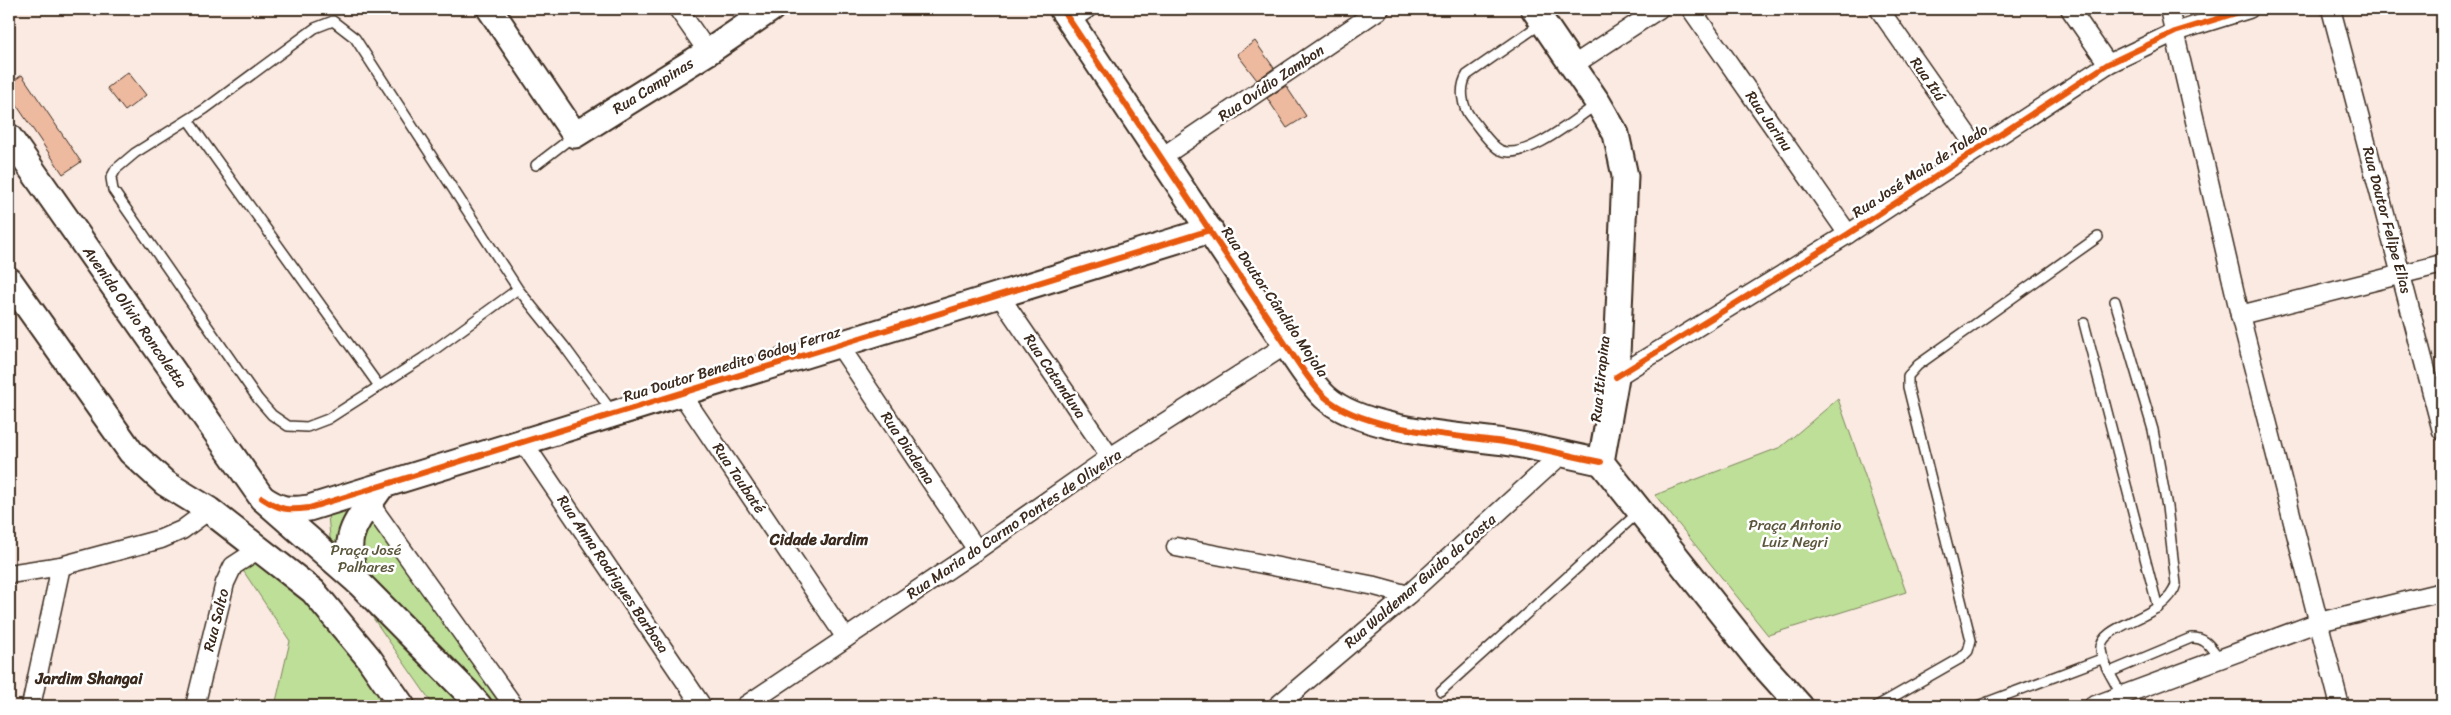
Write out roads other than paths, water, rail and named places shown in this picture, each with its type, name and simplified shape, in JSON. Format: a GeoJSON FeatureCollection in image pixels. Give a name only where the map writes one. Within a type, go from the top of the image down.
{"type":"FeatureCollection","features":[{"type":"Feature","properties":{"kind":"street"},"geometry":{"type":"LineString","coordinates":[[490,9],[575,135]]}},
{"type":"Feature","properties":{"kind":"street"},"geometry":{"type":"LineString","coordinates":[[678,9],[708,52]]}},
{"type":"Feature","properties":{"kind":"street","name":"Rua Campinas"},"geometry":{"type":"LineString","coordinates":[[575,135],[708,52],[771,9]]}},
{"type":"Feature","properties":{"kind":"street","name":"Rua Ovídio Zambon"},"geometry":{"type":"LineString","coordinates":[[1162,157],[1380,9]]}},
{"type":"Feature","properties":{"kind":"street"},"geometry":{"type":"LineString","coordinates":[[1572,66],[1659,9]]}},
{"type":"Feature","properties":{"kind":"street","name":"Rua Jarinu"},"geometry":{"type":"LineString","coordinates":[[1691,9],[1848,234]]}},
{"type":"Feature","properties":{"kind":"street","name":"Rua Itú"},"geometry":{"type":"LineString","coordinates":[[1879,9],[1977,149]]}},
{"type":"Feature","properties":{"kind":"street"},"geometry":{"type":"LineString","coordinates":[[2070,9],[2108,64]]}},
{"type":"Feature","properties":{"kind":"street"},"geometry":{"type":"LineString","coordinates":[[2169,9],[2240,316],[2340,706]]}},
{"type":"Feature","properties":{"kind":"street","name":"Rua José Maia de Toledo"},"geometry":{"type":"LineString","coordinates":[[1616,377],[1848,234],[2108,64],[2175,32],[2249,9]]}},
{"type":"Feature","properties":{"kind":"street","name":"Rua Doutor Felipe Elias"},"geometry":{"type":"LineString","coordinates":[[2331,9],[2442,431]]}},
{"type":"Feature","properties":{"kind":"street","name":"Rua Doutor Cândido Mojola"},"geometry":{"type":"LineString","coordinates":[[1073,13],[1162,157],[1286,345],[1325,397],[1344,409],[1366,418],[1418,431],[1506,442],[1601,462]]}},
{"type":"Feature","properties":{"kind":"street","name":"Rua Itirapina"},"geometry":{"type":"LineString","coordinates":[[1539,15],[1598,103],[1616,134],[1625,176],[1616,377],[1601,462]]}},
{"type":"Feature","properties":{"kind":"street","name":"Avenida Olívio Roncoletta"},"geometry":{"type":"LineString","coordinates":[[9,137],[262,498]]}},
{"type":"Feature","properties":{"kind":"street","name":"Rua Doutor Benedito Godoy Ferraz"},"geometry":{"type":"LineString","coordinates":[[262,498],[279,509],[293,510],[376,495],[523,442],[613,413],[840,345],[1210,230]]}},
{"type":"Feature","properties":{"kind":"street"},"geometry":{"type":"LineString","coordinates":[[2240,316],[2442,264]]}},
{"type":"Feature","properties":{"kind":"street"},"geometry":{"type":"LineString","coordinates":[[9,280],[130,452],[165,483],[209,510],[313,591],[368,657],[402,706]]}},
{"type":"Feature","properties":{"kind":"street","name":"Rua Catanduva"},"geometry":{"type":"LineString","coordinates":[[999,295],[1110,457]]}},
{"type":"Feature","properties":{"kind":"street","name":"Rua Diadema"},"geometry":{"type":"LineString","coordinates":[[840,345],[977,550]]}},
{"type":"Feature","properties":{"kind":"street","name":"Rua Maria do Carmo Pontes de Oliveira"},"geometry":{"type":"LineString","coordinates":[[745,706],[977,550],[1110,457],[1286,345]]}},
{"type":"Feature","properties":{"kind":"street","name":"Rua Taubaté"},"geometry":{"type":"LineString","coordinates":[[682,393],[846,638]]}},
{"type":"Feature","properties":{"kind":"street","name":"Rua Anna Rodrigues Barbosa"},"geometry":{"type":"LineString","coordinates":[[523,442],[702,706]]}},
{"type":"Feature","properties":{"kind":"street","name":"Rua Waldemar Guido da Costa"},"geometry":{"type":"LineString","coordinates":[[1277,706],[1408,595],[1562,454]]}},
{"type":"Feature","properties":{"kind":"street"},"geometry":{"type":"LineString","coordinates":[[1601,462],[1756,657],[1800,706]]}},
{"type":"Feature","properties":{"kind":"street"},"geometry":{"type":"LineString","coordinates":[[358,582],[351,563],[349,547],[354,527],[376,495],[514,706]]}},
{"type":"Feature","properties":{"kind":"street"},"geometry":{"type":"LineString","coordinates":[[262,498],[358,582],[461,685],[479,706]]}},
{"type":"Feature","properties":{"kind":"street"},"geometry":{"type":"LineString","coordinates":[[9,574],[61,566],[161,539],[182,530],[209,510]]}},
{"type":"Feature","properties":{"kind":"street"},"geometry":{"type":"LineString","coordinates":[[1176,547],[1375,586],[1408,595]]}},
{"type":"Feature","properties":{"kind":"street","name":"Rua Salto"},"geometry":{"type":"LineString","coordinates":[[195,706],[225,583],[233,566],[259,550]]}},
{"type":"Feature","properties":{"kind":"street"},"geometry":{"type":"LineString","coordinates":[[31,706],[61,566]]}},
{"type":"Feature","properties":{"kind":"street"},"geometry":{"type":"LineString","coordinates":[[2093,706],[2319,622],[2442,592]]}},
{"type":"Feature","properties":{"kind":"lane"},"geometry":{"type":"LineString","coordinates":[[1539,15],[1467,75],[1462,83],[1462,97],[1468,115],[1498,149],[1511,153],[1534,146],[1598,103]]}},
{"type":"Feature","properties":{"kind":"lane"},"geometry":{"type":"LineString","coordinates":[[518,289],[423,358],[328,419],[307,426],[288,426],[272,415],[258,399],[113,190],[111,178],[116,169],[135,153],[188,120],[315,28],[333,21],[355,38],[518,289],[564,346],[613,413]]}},
{"type":"Feature","properties":{"kind":"lane"},"geometry":{"type":"LineString","coordinates":[[188,120],[379,386]]}},
{"type":"Feature","properties":{"kind":"lane","name":"Rua Campinas"},"geometry":{"type":"LineString","coordinates":[[536,165],[575,135]]}},
{"type":"Feature","properties":{"kind":"lane"},"geometry":{"type":"LineString","coordinates":[[1877,706],[1961,658],[1968,651],[1971,640],[1908,387],[1908,376],[1918,366],[2098,237]]}},
{"type":"Feature","properties":{"kind":"lane"},"geometry":{"type":"LineString","coordinates":[[2115,301],[2153,430],[2170,524],[2176,584],[2174,594],[2158,608],[2106,634],[2100,642],[2104,658],[2121,695]]}},
{"type":"Feature","properties":{"kind":"lane"},"geometry":{"type":"LineString","coordinates":[[2084,323],[2158,608]]}},
{"type":"Feature","properties":{"kind":"lane"},"geometry":{"type":"LineString","coordinates":[[1441,691],[1641,510]]}},
{"type":"Feature","properties":{"kind":"lane"},"geometry":{"type":"LineString","coordinates":[[2110,672],[2198,637],[2205,640],[2219,658]]}},
{"type":"Feature","properties":{"kind":"lane"},"geometry":{"type":"LineString","coordinates":[[1977,706],[2104,658]]}},
{"type":"Feature","properties":{"kind":"district","name":"Cidade Jardim"},"geometry":{"type":"Point","coordinates":[819,539]}},
{"type":"Feature","properties":{"kind":"district","name":"Jardim Shangai"},"geometry":{"type":"Point","coordinates":[89,678]}},
{"type":"Feature","properties":{"kind":"park label","name":"Praça Antonio Luiz Negri"},"geometry":{"type":"Point","coordinates":[1795,534]}},
{"type":"Feature","properties":{"kind":"park label","name":"Praça José Palhares"},"geometry":{"type":"Point","coordinates":[366,558]}}]}
